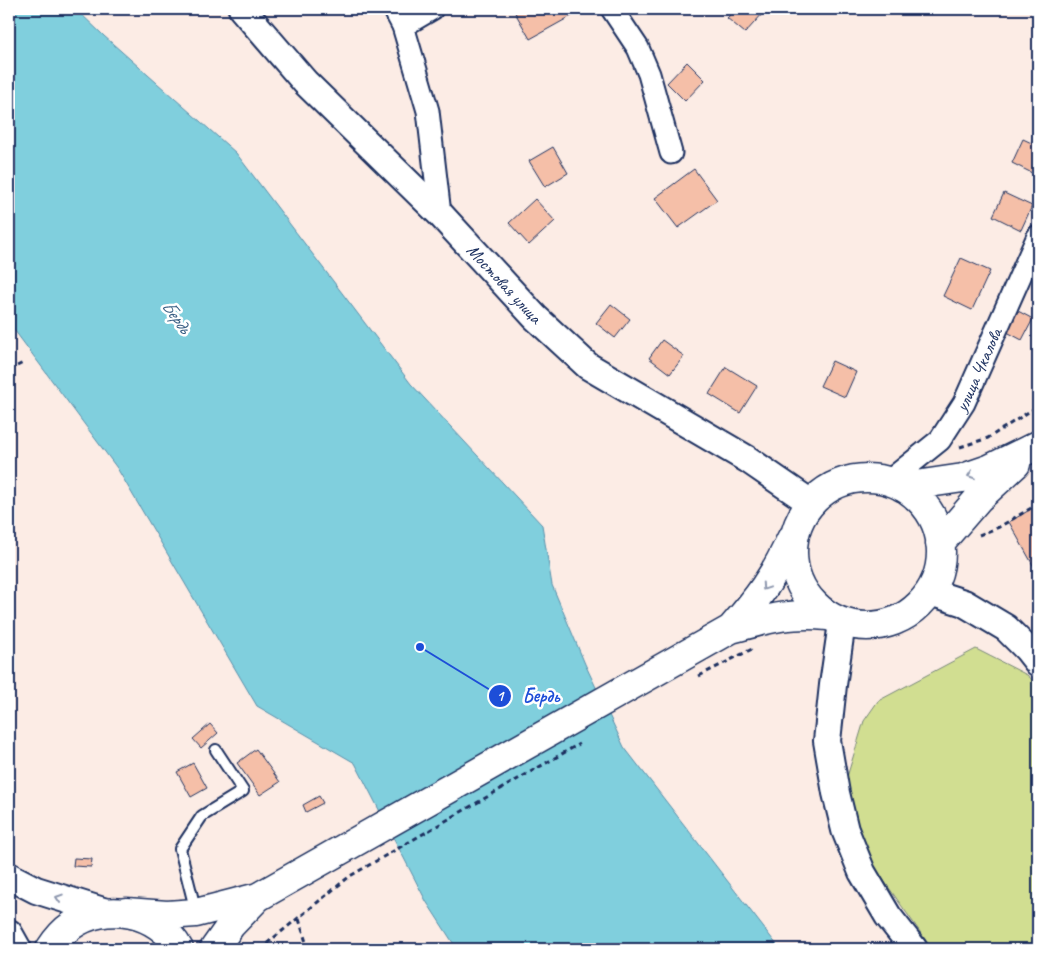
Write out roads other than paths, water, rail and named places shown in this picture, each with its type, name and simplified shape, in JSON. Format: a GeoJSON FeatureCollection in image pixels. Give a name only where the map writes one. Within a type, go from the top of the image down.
{"type":"FeatureCollection","features":[{"type":"Feature","properties":{"kind":"main road"},"geometry":{"type":"LineString","coordinates":[[896,484],[963,478],[988,469],[1035,447]]}},
{"type":"Feature","properties":{"kind":"main road"},"geometry":{"type":"LineString","coordinates":[[940,543],[978,499],[1035,447]]}},
{"type":"Feature","properties":{"kind":"main road"},"geometry":{"type":"LineString","coordinates":[[50,949],[71,925],[88,917],[116,912],[167,915],[196,913],[258,897],[731,630],[774,617],[812,614],[865,627],[888,624],[902,618],[915,609],[930,592],[939,571],[940,543],[937,528],[928,509],[914,494],[896,484],[870,478],[851,479],[833,486],[817,497],[804,511],[780,564],[768,584],[731,630]]}},
{"type":"Feature","properties":{"kind":"main road"},"geometry":{"type":"LineString","coordinates":[[796,529],[792,549],[794,570],[802,589],[820,611],[835,620]]}},
{"type":"Feature","properties":{"kind":"main road"},"geometry":{"type":"LineString","coordinates":[[214,949],[231,926],[258,897]]}},
{"type":"Feature","properties":{"kind":"main road"},"geometry":{"type":"LineString","coordinates":[[116,912],[145,918],[162,929],[176,943],[179,949]]}},
{"type":"Feature","properties":{"kind":"street","name":"Мостовая улица"},"geometry":{"type":"LineString","coordinates":[[242,9],[305,82],[440,214],[535,317],[588,366],[747,459],[811,503]]}},
{"type":"Feature","properties":{"kind":"street"},"geometry":{"type":"LineString","coordinates":[[432,9],[398,17],[428,111],[440,214]]}},
{"type":"Feature","properties":{"kind":"street"},"geometry":{"type":"LineString","coordinates":[[612,9],[638,48],[649,74],[671,153]]}},
{"type":"Feature","properties":{"kind":"street","name":"улица Чкалова"},"geometry":{"type":"LineString","coordinates":[[896,484],[940,440],[964,403],[1038,236]]}},
{"type":"Feature","properties":{"kind":"street"},"geometry":{"type":"LineString","coordinates":[[930,592],[964,602],[1006,628],[1028,649],[1038,663]]}},
{"type":"Feature","properties":{"kind":"street"},"geometry":{"type":"LineString","coordinates":[[835,620],[833,685],[828,741],[844,830],[862,872],[888,916],[914,949]]}},
{"type":"Feature","properties":{"kind":"street"},"geometry":{"type":"LineString","coordinates":[[9,876],[36,890],[116,912]]}},
{"type":"Feature","properties":{"kind":"street"},"geometry":{"type":"LineString","coordinates":[[9,933],[18,949]]}},
{"type":"Feature","properties":{"kind":"lane"},"geometry":{"type":"LineString","coordinates":[[196,913],[180,849],[202,816],[243,791],[216,750]]}},
{"type":"Feature","properties":{"kind":"water"},"geometry":{"type":"Polygon","coordinates":[[[9,9],[76,9],[236,153],[411,384],[542,525],[552,585],[585,664],[624,747],[780,949],[457,949],[426,901],[355,763],[257,706],[117,468],[9,323],[9,9]]]}},
{"type":"Feature","properties":{"kind":"place","name":"Бердь"},"geometry":{"type":"Point","coordinates":[420,647]}}]}
